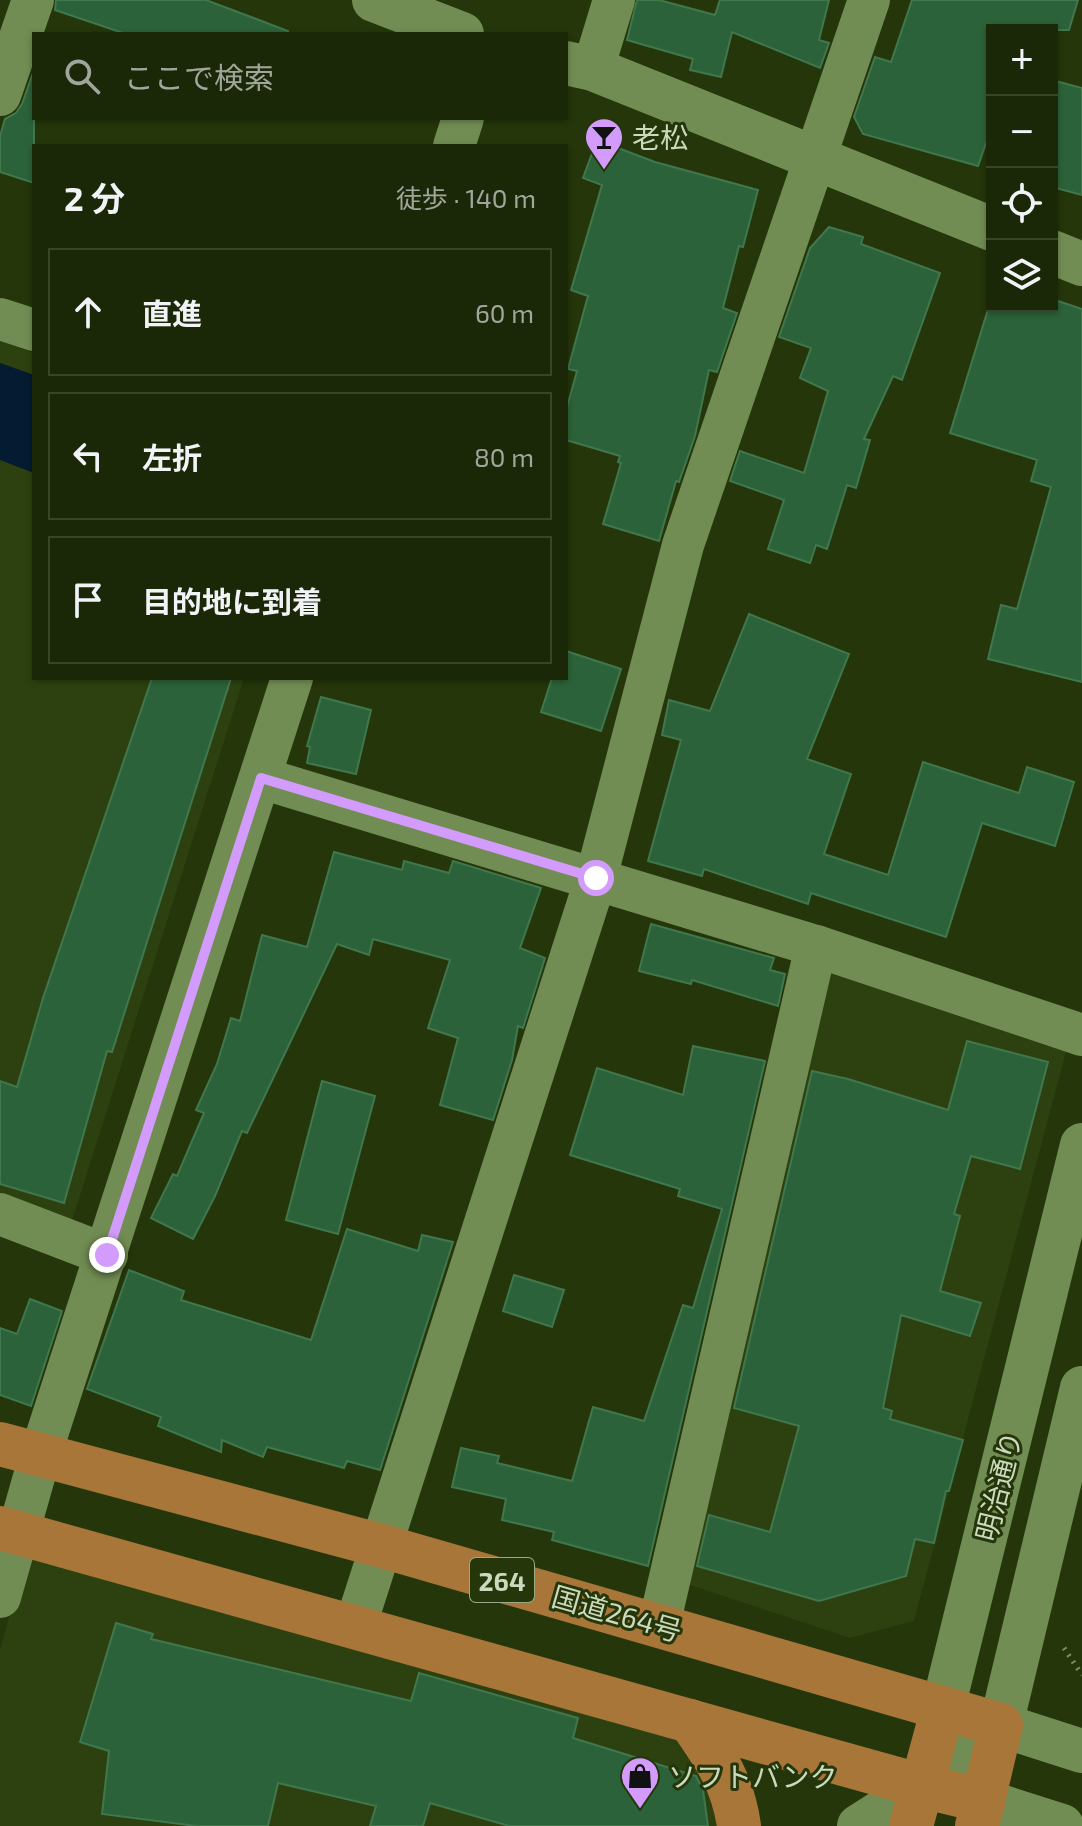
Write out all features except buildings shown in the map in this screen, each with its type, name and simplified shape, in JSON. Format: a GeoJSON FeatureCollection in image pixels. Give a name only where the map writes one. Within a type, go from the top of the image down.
{"type":"FeatureCollection","features":[{"type":"Feature","properties":{"kind":"highway","name":"国道264号"},"geometry":{"type":"LineString","coordinates":[[20,1450],[382,1546],[1001,1725]]}},
{"type":"Feature","properties":{"kind":"highway"},"geometry":{"type":"LineString","coordinates":[[9,1531],[690,1721],[917,1806],[981,1814]]}},
{"type":"Feature","properties":{"kind":"highway","name":"明治通り"},"geometry":{"type":"LineString","coordinates":[[917,1806],[943,1708]]}},
{"type":"Feature","properties":{"kind":"highway"},"geometry":{"type":"LineString","coordinates":[[690,1721],[720,1765],[735,1798],[739,1826]]}},
{"type":"Feature","properties":{"kind":"highway","name":"明治通り"},"geometry":{"type":"LineString","coordinates":[[981,1814],[1001,1725]]}},
{"type":"Feature","properties":{"kind":"main road"},"geometry":{"type":"LineString","coordinates":[[374,0],[457,32]]}},
{"type":"Feature","properties":{"kind":"main road"},"geometry":{"type":"LineString","coordinates":[[579,66],[986,227]]}},
{"type":"Feature","properties":{"kind":"main road"},"geometry":{"type":"LineString","coordinates":[[1058,254],[1082,264]]}},
{"type":"Feature","properties":{"kind":"main road","name":"明治通り"},"geometry":{"type":"LineString","coordinates":[[943,1708],[1082,1145]]}},
{"type":"Feature","properties":{"kind":"main road","name":"明治通り"},"geometry":{"type":"LineString","coordinates":[[1001,1725],[1082,1388]]}},
{"type":"Feature","properties":{"kind":"main road"},"geometry":{"type":"LineString","coordinates":[[859,1826],[917,1806],[1001,1725],[1082,1751]]}},
{"type":"Feature","properties":{"kind":"main road"},"geometry":{"type":"LineString","coordinates":[[981,1814],[1062,1826]]}},
{"type":"Feature","properties":{"kind":"street"},"geometry":{"type":"LineString","coordinates":[[0,95],[33,0]]}},
{"type":"Feature","properties":{"kind":"street"},"geometry":{"type":"LineString","coordinates":[[579,66],[614,0]]}},
{"type":"Feature","properties":{"kind":"street"},"geometry":{"type":"LineString","coordinates":[[355,1627],[596,878],[683,545],[869,0]]}},
{"type":"Feature","properties":{"kind":"street"},"geometry":{"type":"LineString","coordinates":[[455,144],[462,120]]}},
{"type":"Feature","properties":{"kind":"street"},"geometry":{"type":"LineString","coordinates":[[0,319],[32,329]]}},
{"type":"Feature","properties":{"kind":"street"},"geometry":{"type":"LineString","coordinates":[[0,1597],[20,1450],[107,1255],[291,680]]}},
{"type":"Feature","properties":{"kind":"street"},"geometry":{"type":"LineString","coordinates":[[261,778],[816,946],[1082,1035]]}},
{"type":"Feature","properties":{"kind":"street"},"geometry":{"type":"LineString","coordinates":[[659,1625],[816,946]]}},
{"type":"Feature","properties":{"kind":"street"},"geometry":{"type":"LineString","coordinates":[[0,1214],[107,1255]]}},
{"type":"Feature","properties":{"kind":"shaded area"},"geometry":{"type":"Polygon","coordinates":[[[0,341],[32,352],[32,680],[243,680],[70,1227],[0,1199],[0,341]]]}},
{"type":"Feature","properties":{"kind":"shaded area"},"geometry":{"type":"Polygon","coordinates":[[[831,971],[1066,1052],[914,1621],[850,1638],[681,1582],[831,971]]]}},
{"type":"Feature","properties":{"kind":"shaded area"},"geometry":{"type":"Polygon","coordinates":[[[26,1557],[687,1738],[719,1813],[717,1826],[0,1826],[0,1649],[26,1557]]]}},
{"type":"Feature","properties":{"kind":"water"},"geometry":{"type":"Polygon","coordinates":[[[0,363],[32,374],[32,472],[0,460],[0,363]]]}},
{"type":"Feature","properties":{"kind":"place","name":"老松"},"geometry":{"type":"Point","coordinates":[604,171]}},
{"type":"Feature","properties":{"kind":"place","name":"ソフトバンク"},"geometry":{"type":"Point","coordinates":[640,1810]}},
{"type":"Feature","properties":{"kind":"route"},"geometry":{"type":"LineString","coordinates":[[107,1255],[261,778],[596,878]]}}]}
